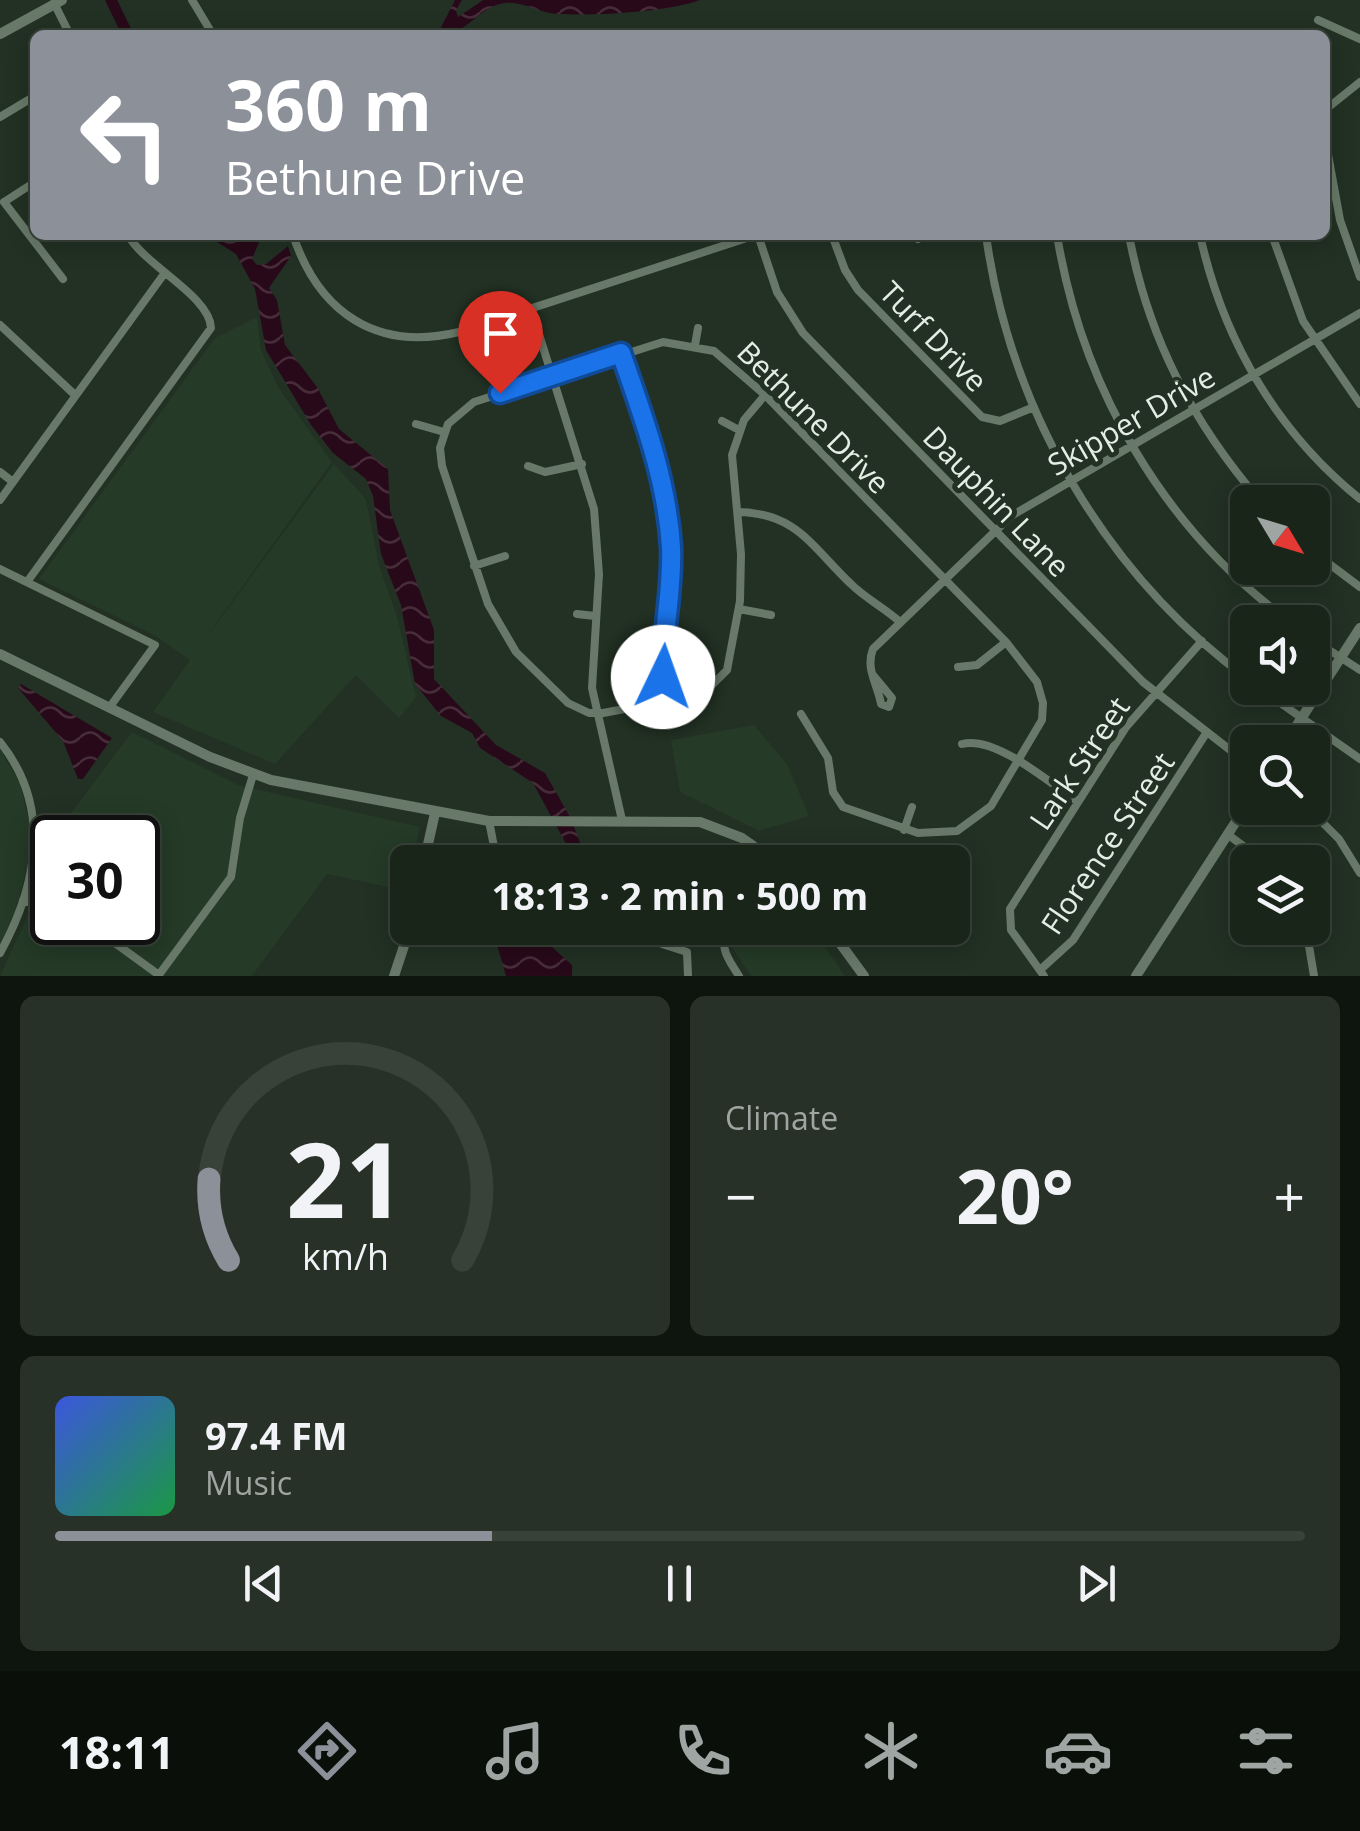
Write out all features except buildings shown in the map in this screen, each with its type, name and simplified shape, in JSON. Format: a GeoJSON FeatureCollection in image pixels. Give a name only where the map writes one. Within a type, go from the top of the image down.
{"type":"FeatureCollection","features":[{"type":"Feature","properties":{"kind":"street"},"geometry":{"type":"LineString","coordinates":[[192,0],[209,30]]}},
{"type":"Feature","properties":{"kind":"street"},"geometry":{"type":"LineString","coordinates":[[0,30],[56,1],[68,30]]}},
{"type":"Feature","properties":{"kind":"street"},"geometry":{"type":"LineString","coordinates":[[1318,20],[1360,40]]}},
{"type":"Feature","properties":{"kind":"street"},"geometry":{"type":"LineString","coordinates":[[1330,106],[1360,82]]}},
{"type":"Feature","properties":{"kind":"street"},"geometry":{"type":"LineString","coordinates":[[0,118],[30,99]]}},
{"type":"Feature","properties":{"kind":"street"},"geometry":{"type":"LineString","coordinates":[[1330,165],[1340,220],[1360,276]]}},
{"type":"Feature","properties":{"kind":"street"},"geometry":{"type":"LineString","coordinates":[[30,185],[2,203],[30,237]]}},
{"type":"Feature","properties":{"kind":"street"},"geometry":{"type":"LineString","coordinates":[[32,240],[64,279]]}},
{"type":"Feature","properties":{"kind":"street"},"geometry":{"type":"LineString","coordinates":[[27,582],[211,328],[200,306],[133,240]]}},
{"type":"Feature","properties":{"kind":"street"},"geometry":{"type":"LineString","coordinates":[[294,240],[313,283],[345,315],[362,324],[418,338],[487,324],[742,240]]}},
{"type":"Feature","properties":{"kind":"street","name":"Dauphin Lane"},"geometry":{"type":"LineString","coordinates":[[759,240],[777,292],[796,324],[1154,693],[1230,752]]}},
{"type":"Feature","properties":{"kind":"street","name":"Turf Drive"},"geometry":{"type":"LineString","coordinates":[[834,240],[844,270],[858,290],[982,417],[1000,421],[1034,407]]}},
{"type":"Feature","properties":{"kind":"street"},"geometry":{"type":"LineString","coordinates":[[987,240],[1008,336],[1034,407],[1070,481],[1137,575],[1230,664]]}},
{"type":"Feature","properties":{"kind":"street"},"geometry":{"type":"LineString","coordinates":[[1059,240],[1086,349],[1132,446],[1197,537],[1238,580],[1269,605]]}},
{"type":"Feature","properties":{"kind":"street"},"geometry":{"type":"LineString","coordinates":[[1129,240],[1151,320],[1192,410],[1248,485]]}},
{"type":"Feature","properties":{"kind":"street"},"geometry":{"type":"LineString","coordinates":[[1201,240],[1224,316],[1253,375],[1297,438],[1360,500]]}},
{"type":"Feature","properties":{"kind":"street"},"geometry":{"type":"LineString","coordinates":[[1274,240],[1293,299],[1314,340],[1360,404]]}},
{"type":"Feature","properties":{"kind":"street"},"geometry":{"type":"LineString","coordinates":[[0,500],[164,274]]}},
{"type":"Feature","properties":{"kind":"street"},"geometry":{"type":"LineString","coordinates":[[532,309],[582,464],[598,548],[591,669],[596,714],[621,799],[622,820]]}},
{"type":"Feature","properties":{"kind":"street","name":"Skipper Drive"},"geometry":{"type":"LineString","coordinates":[[872,675],[870,654],[994,530],[1070,481],[1360,313]]}},
{"type":"Feature","properties":{"kind":"street"},"geometry":{"type":"LineString","coordinates":[[0,325],[76,395]]}},
{"type":"Feature","properties":{"kind":"street"},"geometry":{"type":"LineString","coordinates":[[695,345],[698,328]]}},
{"type":"Feature","properties":{"kind":"street","name":"Bethune Drive"},"geometry":{"type":"LineString","coordinates":[[444,432],[458,412],[474,402],[621,353],[663,342],[695,345],[724,357],[1006,642],[1033,675],[1043,703]]}},
{"type":"Feature","properties":{"kind":"street"},"geometry":{"type":"LineString","coordinates":[[621,353],[656,461],[668,516],[670,588],[663,660],[667,702]]}},
{"type":"Feature","properties":{"kind":"street"},"geometry":{"type":"LineString","coordinates":[[416,424],[444,432],[442,466],[495,618],[528,666],[568,703],[596,714],[701,694],[722,678],[733,652],[739,609],[738,512],[732,466],[739,430],[764,395]]}},
{"type":"Feature","properties":{"kind":"street"},"geometry":{"type":"LineString","coordinates":[[722,421],[739,430]]}},
{"type":"Feature","properties":{"kind":"street"},"geometry":{"type":"LineString","coordinates":[[528,466],[545,472],[582,464]]}},
{"type":"Feature","properties":{"kind":"street"},"geometry":{"type":"LineString","coordinates":[[0,472],[13,482]]}},
{"type":"Feature","properties":{"kind":"street"},"geometry":{"type":"LineString","coordinates":[[738,512],[764,512],[790,523],[851,584],[900,622]]}},
{"type":"Feature","properties":{"kind":"street"},"geometry":{"type":"LineString","coordinates":[[474,566],[505,556]]}},
{"type":"Feature","properties":{"kind":"street"},"geometry":{"type":"LineString","coordinates":[[1330,564],[1360,587]]}},
{"type":"Feature","properties":{"kind":"street"},"geometry":{"type":"LineString","coordinates":[[0,569],[155,645],[109,708]]}},
{"type":"Feature","properties":{"kind":"street"},"geometry":{"type":"LineString","coordinates":[[739,609],[770,615]]}},
{"type":"Feature","properties":{"kind":"street"},"geometry":{"type":"LineString","coordinates":[[576,614],[595,616]]}},
{"type":"Feature","properties":{"kind":"street"},"geometry":{"type":"LineString","coordinates":[[1297,725],[1360,628]]}},
{"type":"Feature","properties":{"kind":"street","name":"Lark Street"},"geometry":{"type":"LineString","coordinates":[[1042,973],[1008,919],[1078,802],[1154,693],[1202,641]]}},
{"type":"Feature","properties":{"kind":"street"},"geometry":{"type":"LineString","coordinates":[[958,666],[978,664],[1006,642]]}},
{"type":"Feature","properties":{"kind":"street"},"geometry":{"type":"LineString","coordinates":[[1330,651],[1360,670]]}},
{"type":"Feature","properties":{"kind":"street"},"geometry":{"type":"LineString","coordinates":[[0,654],[253,775],[489,821],[700,822],[751,843]]}},
{"type":"Feature","properties":{"kind":"street"},"geometry":{"type":"LineString","coordinates":[[801,714],[828,758],[838,808],[904,830],[946,834],[966,826],[992,806],[1038,730],[1043,703],[1057,702]]}},
{"type":"Feature","properties":{"kind":"street"},"geometry":{"type":"LineString","coordinates":[[1286,705],[1360,759]]}},
{"type":"Feature","properties":{"kind":"street","name":"Florence Street"},"geometry":{"type":"LineString","coordinates":[[1042,973],[1073,940],[1206,736]]}},
{"type":"Feature","properties":{"kind":"street"},"geometry":{"type":"LineString","coordinates":[[0,742],[21,774],[35,817],[35,850],[23,900],[0,953]]}},
{"type":"Feature","properties":{"kind":"street"},"geometry":{"type":"LineString","coordinates":[[962,744],[985,743],[1078,802]]}},
{"type":"Feature","properties":{"kind":"street"},"geometry":{"type":"LineString","coordinates":[[117,945],[159,976],[231,877],[240,818],[253,775]]}},
{"type":"Feature","properties":{"kind":"street"},"geometry":{"type":"LineString","coordinates":[[904,830],[912,807]]}},
{"type":"Feature","properties":{"kind":"street"},"geometry":{"type":"LineString","coordinates":[[428,845],[435,813]]}},
{"type":"Feature","properties":{"kind":"street"},"geometry":{"type":"LineString","coordinates":[[489,821],[494,845]]}},
{"type":"Feature","properties":{"kind":"street"},"geometry":{"type":"LineString","coordinates":[[1136,976],[1233,825]]}},
{"type":"Feature","properties":{"kind":"street"},"geometry":{"type":"LineString","coordinates":[[1325,825],[1339,839],[1360,874]]}},
{"type":"Feature","properties":{"kind":"street"},"geometry":{"type":"LineString","coordinates":[[1227,834],[1242,845]]}},
{"type":"Feature","properties":{"kind":"street"},"geometry":{"type":"LineString","coordinates":[[23,900],[30,902]]}},
{"type":"Feature","properties":{"kind":"street"},"geometry":{"type":"LineString","coordinates":[[394,976],[404,945]]}},
{"type":"Feature","properties":{"kind":"street"},"geometry":{"type":"LineString","coordinates":[[664,945],[689,955],[688,976]]}},
{"type":"Feature","properties":{"kind":"street"},"geometry":{"type":"LineString","coordinates":[[725,945],[739,976]]}},
{"type":"Feature","properties":{"kind":"street"},"geometry":{"type":"LineString","coordinates":[[841,945],[864,976]]}},
{"type":"Feature","properties":{"kind":"street"},"geometry":{"type":"LineString","coordinates":[[1309,945],[1314,976]]}},
{"type":"Feature","properties":{"kind":"shaded area"},"geometry":{"type":"Polygon","coordinates":[[[257,317],[261,350],[278,387],[332,462],[197,650],[334,464],[366,499],[379,566],[397,616],[416,697],[399,718],[356,675],[275,764],[153,712],[190,660],[154,635],[39,579],[215,338],[257,317]]]}},
{"type":"Feature","properties":{"kind":"shaded area"},"geometry":{"type":"Polygon","coordinates":[[[754,725],[787,764],[809,816],[759,831],[680,792],[671,740],[754,725]]]}},
{"type":"Feature","properties":{"kind":"shaded area"},"geometry":{"type":"Polygon","coordinates":[[[132,732],[238,785],[420,827],[416,845],[390,845],[390,887],[327,874],[252,976],[0,976],[30,908],[30,945],[160,945],[160,815],[70,815],[132,732]]]}},
{"type":"Feature","properties":{"kind":"shaded area"},"geometry":{"type":"Polygon","coordinates":[[[0,749],[20,784],[30,824],[30,844],[15,913],[0,944],[0,749]]]}},
{"type":"Feature","properties":{"kind":"shaded area"},"geometry":{"type":"Polygon","coordinates":[[[824,945],[845,976],[751,976],[731,946],[824,945]]]}},
{"type":"Feature","properties":{"kind":"water"},"geometry":{"type":"Polygon","coordinates":[[[455,0],[462,0],[456,10],[458,17],[483,0],[700,0],[651,10],[591,14],[552,13],[505,3],[487,10],[459,30],[440,30],[455,0]]]}},
{"type":"Feature","properties":{"kind":"water"},"geometry":{"type":"Polygon","coordinates":[[[214,240],[260,240],[252,259],[257,265],[266,264],[288,246],[291,256],[269,288],[277,300],[285,345],[317,387],[339,429],[388,469],[390,510],[434,630],[434,679],[496,745],[545,773],[581,845],[567,845],[533,783],[480,748],[472,733],[441,716],[415,684],[401,605],[381,554],[373,496],[366,479],[333,453],[311,425],[266,350],[255,289],[236,254],[214,240]]]}},
{"type":"Feature","properties":{"kind":"water"},"geometry":{"type":"Polygon","coordinates":[[[21,684],[112,738],[83,779],[78,779],[63,741],[18,688],[21,684]]]}},
{"type":"Feature","properties":{"kind":"water"},"geometry":{"type":"Polygon","coordinates":[[[497,945],[550,945],[572,965],[572,976],[506,976],[497,945]]]}},
{"type":"Feature","properties":{"kind":"waterway"},"geometry":{"type":"LineString","coordinates":[[111,0],[126,30]]}},
{"type":"Feature","properties":{"kind":"route"},"geometry":{"type":"LineString","coordinates":[[500,393],[621,353],[652,445],[668,516],[670,588],[663,677]]}}]}
